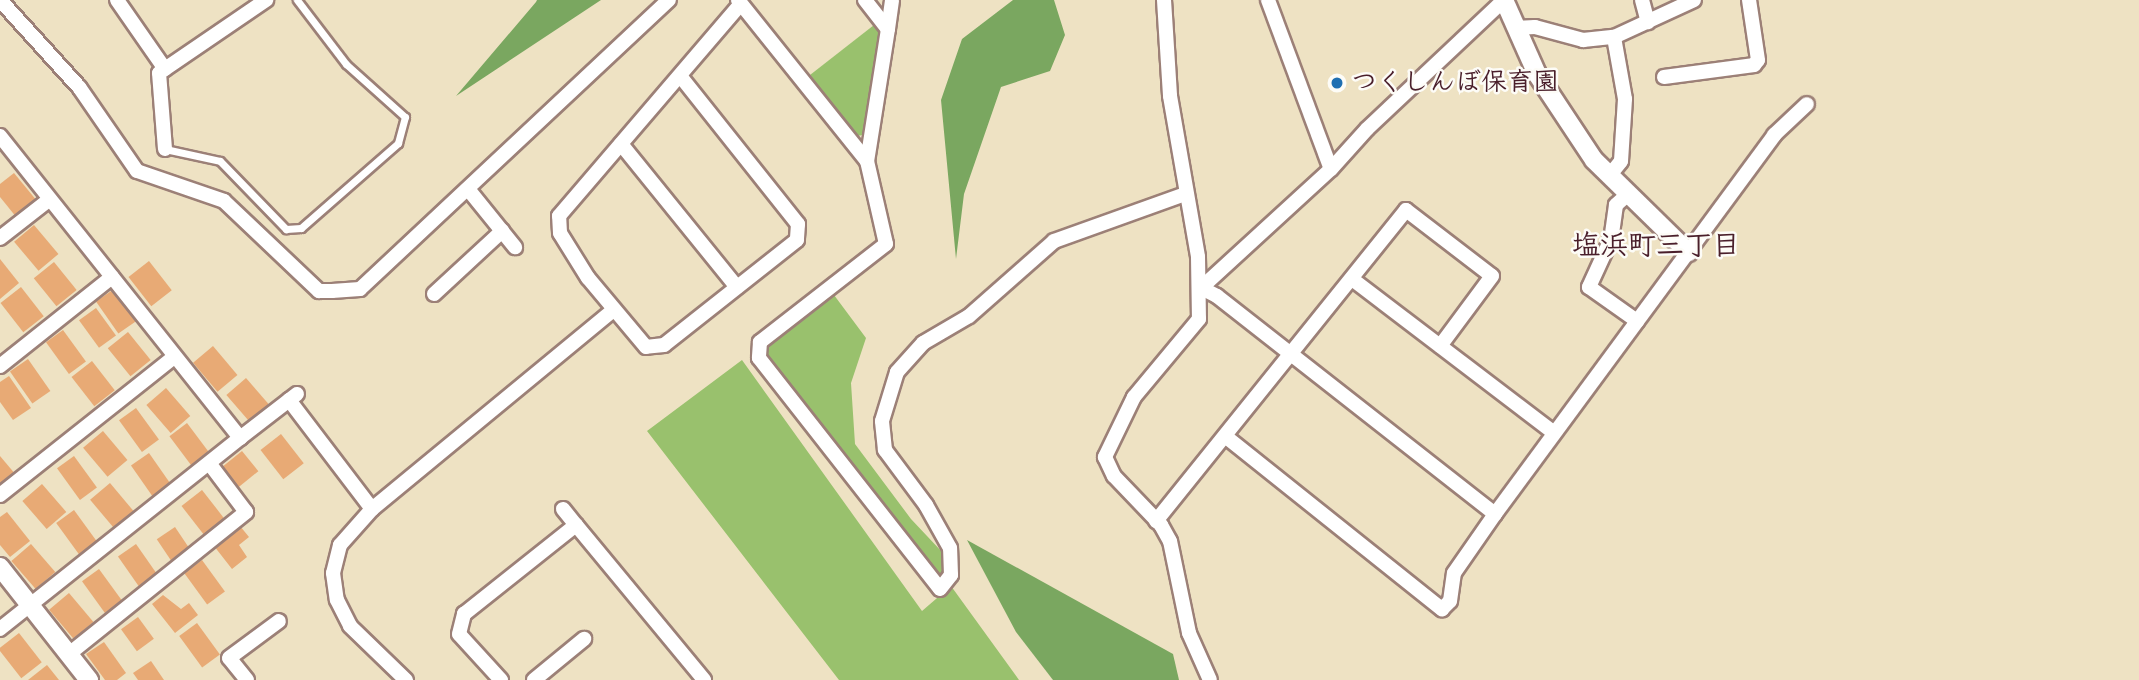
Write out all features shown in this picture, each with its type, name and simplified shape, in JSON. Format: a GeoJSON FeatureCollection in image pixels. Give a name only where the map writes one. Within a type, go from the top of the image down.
{"type":"FeatureCollection","features":[{"type":"Feature","properties":{"kind":"street"},"geometry":{"type":"LineString","coordinates":[[0,0],[79,87],[137,171],[224,201],[319,290],[360,289],[669,0]]}},
{"type":"Feature","properties":{"kind":"street"},"geometry":{"type":"LineString","coordinates":[[117,0],[165,69]]}},
{"type":"Feature","properties":{"kind":"street"},"geometry":{"type":"LineString","coordinates":[[165,149],[159,73],[266,0]]}},
{"type":"Feature","properties":{"kind":"street"},"geometry":{"type":"LineString","coordinates":[[865,0],[888,29]]}},
{"type":"Feature","properties":{"kind":"street"},"geometry":{"type":"LineString","coordinates":[[892,0],[867,162],[887,244],[760,342],[759,358],[940,589],[951,575],[950,548],[926,505],[885,450],[882,421],[897,372],[923,344],[969,316],[1054,241],[1185,194]]}},
{"type":"Feature","properties":{"kind":"street"},"geometry":{"type":"LineString","coordinates":[[1164,0],[1170,96],[1201,288],[1199,318],[1134,397],[1105,457],[1114,476],[1156,521],[1170,541],[1189,633],[1210,680]]}},
{"type":"Feature","properties":{"kind":"street"},"geometry":{"type":"LineString","coordinates":[[1268,0],[1331,169]]}},
{"type":"Feature","properties":{"kind":"street"},"geometry":{"type":"LineString","coordinates":[[1201,288],[1331,169],[1367,129],[1504,0],[1515,28],[1564,118],[1609,176],[1688,252]]}},
{"type":"Feature","properties":{"kind":"street"},"geometry":{"type":"LineString","coordinates":[[1642,0],[1648,22]]}},
{"type":"Feature","properties":{"kind":"street"},"geometry":{"type":"LineString","coordinates":[[1515,28],[1535,27],[1583,40],[1614,37],[1694,0]]}},
{"type":"Feature","properties":{"kind":"street"},"geometry":{"type":"LineString","coordinates":[[1664,77],[1754,65],[1758,60],[1749,0]]}},
{"type":"Feature","properties":{"kind":"street"},"geometry":{"type":"LineString","coordinates":[[681,77],[798,223],[797,240],[664,345],[646,347],[613,310],[560,233],[559,216],[681,77],[739,2],[867,162]]}},
{"type":"Feature","properties":{"kind":"street"},"geometry":{"type":"LineString","coordinates":[[1609,176],[1621,161],[1625,99],[1614,37]]}},
{"type":"Feature","properties":{"kind":"street"},"geometry":{"type":"LineString","coordinates":[[1224,436],[1442,609],[1450,601],[1454,573],[1495,514],[1774,135],[1807,104]]}},
{"type":"Feature","properties":{"kind":"street"},"geometry":{"type":"LineString","coordinates":[[0,136],[240,438]]}},
{"type":"Feature","properties":{"kind":"street"},"geometry":{"type":"LineString","coordinates":[[621,144],[737,287]]}},
{"type":"Feature","properties":{"kind":"street"},"geometry":{"type":"LineString","coordinates":[[468,189],[515,247]]}},
{"type":"Feature","properties":{"kind":"street"},"geometry":{"type":"LineString","coordinates":[[1627,195],[1616,205],[1611,239],[1589,287],[1637,321]]}},
{"type":"Feature","properties":{"kind":"street"},"geometry":{"type":"LineString","coordinates":[[0,238],[50,198]]}},
{"type":"Feature","properties":{"kind":"street"},"geometry":{"type":"LineString","coordinates":[[1156,521],[1406,210],[1492,276],[1440,346]]}},
{"type":"Feature","properties":{"kind":"street"},"geometry":{"type":"LineString","coordinates":[[434,294],[502,231]]}},
{"type":"Feature","properties":{"kind":"street"},"geometry":{"type":"LineString","coordinates":[[0,366],[112,277]]}},
{"type":"Feature","properties":{"kind":"street"},"geometry":{"type":"LineString","coordinates":[[1352,279],[1554,433]]}},
{"type":"Feature","properties":{"kind":"street"},"geometry":{"type":"LineString","coordinates":[[1201,288],[1217,296],[1495,514]]}},
{"type":"Feature","properties":{"kind":"street"},"geometry":{"type":"LineString","coordinates":[[406,680],[350,626],[337,600],[333,573],[340,545],[372,509],[613,310]]}},
{"type":"Feature","properties":{"kind":"street"},"geometry":{"type":"LineString","coordinates":[[0,495],[174,357]]}},
{"type":"Feature","properties":{"kind":"street"},"geometry":{"type":"LineString","coordinates":[[0,629],[293,397],[372,509]]}},
{"type":"Feature","properties":{"kind":"street"},"geometry":{"type":"LineString","coordinates":[[69,654],[246,512],[209,463]]}},
{"type":"Feature","properties":{"kind":"street"},"geometry":{"type":"LineString","coordinates":[[563,509],[704,680]]}},
{"type":"Feature","properties":{"kind":"street"},"geometry":{"type":"LineString","coordinates":[[500,680],[459,634],[464,614],[576,525]]}},
{"type":"Feature","properties":{"kind":"street"},"geometry":{"type":"LineString","coordinates":[[0,567],[89,680]]}},
{"type":"Feature","properties":{"kind":"street"},"geometry":{"type":"LineString","coordinates":[[247,680],[229,658],[279,621]]}},
{"type":"Feature","properties":{"kind":"street"},"geometry":{"type":"LineString","coordinates":[[534,680],[584,639]]}},
{"type":"Feature","properties":{"kind":"lane"},"geometry":{"type":"LineString","coordinates":[[165,149],[220,161],[286,229],[301,228],[398,142],[405,117],[346,64],[297,0]]}},
{"type":"Feature","properties":{"kind":"green space"},"geometry":{"type":"Polygon","coordinates":[[[601,0],[456,96],[536,2],[601,0]]]}},
{"type":"Feature","properties":{"kind":"green space"},"geometry":{"type":"Polygon","coordinates":[[[1013,0],[1054,0],[1065,35],[1050,71],[1001,87],[964,194],[956,259],[941,100],[962,39],[1013,0]]]}},
{"type":"Feature","properties":{"kind":"green space"},"geometry":{"type":"Polygon","coordinates":[[[874,25],[879,30],[863,135],[857,136],[810,75],[874,25]]]}},
{"type":"Feature","properties":{"kind":"green space"},"geometry":{"type":"Polygon","coordinates":[[[834,295],[866,338],[851,383],[855,444],[911,519],[943,553],[945,573],[938,577],[767,359],[768,346],[834,295]]]}},
{"type":"Feature","properties":{"kind":"green space"},"geometry":{"type":"Polygon","coordinates":[[[742,360],[922,611],[951,586],[1019,680],[839,680],[647,431],[742,360]]]}},
{"type":"Feature","properties":{"kind":"green space"},"geometry":{"type":"Polygon","coordinates":[[[967,540],[1173,654],[1179,680],[1053,680],[1016,632],[967,540]]]}},
{"type":"Feature","properties":{"kind":"building"},"geometry":{"type":"Polygon","coordinates":[[[14,173],[37,201],[17,218],[0,197],[0,184],[14,173]]]}},
{"type":"Feature","properties":{"kind":"building"},"geometry":{"type":"Polygon","coordinates":[[[34,225],[58,254],[39,271],[14,242],[34,225]]]}},
{"type":"Feature","properties":{"kind":"building"},"geometry":{"type":"Polygon","coordinates":[[[0,259],[19,283],[0,299],[0,259]]]}},
{"type":"Feature","properties":{"kind":"building"},"geometry":{"type":"Polygon","coordinates":[[[149,261],[172,290],[151,306],[129,277],[149,261]]]}},
{"type":"Feature","properties":{"kind":"building"},"geometry":{"type":"Polygon","coordinates":[[[54,262],[77,290],[56,306],[34,278],[54,262]]]}},
{"type":"Feature","properties":{"kind":"building"},"geometry":{"type":"Polygon","coordinates":[[[21,287],[44,316],[23,332],[1,303],[21,287]]]}},
{"type":"Feature","properties":{"kind":"building"},"geometry":{"type":"Polygon","coordinates":[[[114,289],[136,321],[118,334],[96,302],[114,289]]]}},
{"type":"Feature","properties":{"kind":"building"},"geometry":{"type":"Polygon","coordinates":[[[96,308],[116,336],[99,348],[79,320],[96,308]]]}},
{"type":"Feature","properties":{"kind":"building"},"geometry":{"type":"Polygon","coordinates":[[[63,330],[86,362],[69,374],[46,342],[63,330]]]}},
{"type":"Feature","properties":{"kind":"building"},"geometry":{"type":"Polygon","coordinates":[[[128,332],[151,360],[130,376],[108,348],[128,332]]]}},
{"type":"Feature","properties":{"kind":"building"},"geometry":{"type":"Polygon","coordinates":[[[213,346],[237,375],[218,392],[193,363],[213,346]]]}},
{"type":"Feature","properties":{"kind":"building"},"geometry":{"type":"Polygon","coordinates":[[[28,359],[50,391],[32,404],[10,372],[28,359]]]}},
{"type":"Feature","properties":{"kind":"building"},"geometry":{"type":"Polygon","coordinates":[[[92,361],[115,390],[94,406],[72,377],[92,361]]]}},
{"type":"Feature","properties":{"kind":"building"},"geometry":{"type":"Polygon","coordinates":[[[9,376],[31,408],[13,420],[0,402],[0,382],[9,376]]]}},
{"type":"Feature","properties":{"kind":"building"},"geometry":{"type":"Polygon","coordinates":[[[246,378],[270,406],[251,423],[226,395],[246,378]]]}},
{"type":"Feature","properties":{"kind":"building"},"geometry":{"type":"Polygon","coordinates":[[[166,388],[190,416],[171,433],[146,405],[166,388]]]}},
{"type":"Feature","properties":{"kind":"building"},"geometry":{"type":"Polygon","coordinates":[[[136,408],[159,440],[142,452],[119,420],[136,408]]]}},
{"type":"Feature","properties":{"kind":"building"},"geometry":{"type":"Polygon","coordinates":[[[187,423],[210,454],[193,467],[169,436],[187,423]]]}},
{"type":"Feature","properties":{"kind":"building"},"geometry":{"type":"Polygon","coordinates":[[[103,431],[127,460],[108,477],[83,448],[103,431]]]}},
{"type":"Feature","properties":{"kind":"building"},"geometry":{"type":"Polygon","coordinates":[[[281,434],[304,463],[283,479],[261,450],[281,434]]]}},
{"type":"Feature","properties":{"kind":"building"},"geometry":{"type":"Polygon","coordinates":[[[242,451],[258,471],[238,488],[222,467],[242,451]]]}},
{"type":"Feature","properties":{"kind":"building"},"geometry":{"type":"Polygon","coordinates":[[[149,453],[171,485],[153,498],[131,466],[149,453]]]}},
{"type":"Feature","properties":{"kind":"building"},"geometry":{"type":"Polygon","coordinates":[[[0,456],[16,475],[0,488],[0,456]]]}},
{"type":"Feature","properties":{"kind":"building"},"geometry":{"type":"Polygon","coordinates":[[[74,456],[97,488],[80,500],[57,468],[74,456]]]}},
{"type":"Feature","properties":{"kind":"building"},"geometry":{"type":"Polygon","coordinates":[[[110,483],[134,512],[115,529],[90,500],[110,483]]]}},
{"type":"Feature","properties":{"kind":"building"},"geometry":{"type":"Polygon","coordinates":[[[42,484],[66,512],[47,529],[22,501],[42,484]]]}},
{"type":"Feature","properties":{"kind":"building"},"geometry":{"type":"Polygon","coordinates":[[[202,490],[225,519],[204,535],[182,506],[202,490]]]}},
{"type":"Feature","properties":{"kind":"building"},"geometry":{"type":"Polygon","coordinates":[[[74,510],[97,542],[79,554],[56,523],[74,510]]]}},
{"type":"Feature","properties":{"kind":"building"},"geometry":{"type":"Polygon","coordinates":[[[7,512],[30,541],[10,557],[0,545],[0,517],[7,512]]]}},
{"type":"Feature","properties":{"kind":"building"},"geometry":{"type":"Polygon","coordinates":[[[240,526],[249,537],[239,545],[247,557],[232,569],[214,546],[240,526]]]}},
{"type":"Feature","properties":{"kind":"building"},"geometry":{"type":"Polygon","coordinates":[[[175,527],[190,549],[172,562],[157,539],[175,527]]]}},
{"type":"Feature","properties":{"kind":"building"},"geometry":{"type":"Polygon","coordinates":[[[31,544],[55,572],[36,589],[11,561],[31,544]]]}},
{"type":"Feature","properties":{"kind":"building"},"geometry":{"type":"Polygon","coordinates":[[[136,544],[158,576],[140,589],[118,557],[136,544]]]}},
{"type":"Feature","properties":{"kind":"building"},"geometry":{"type":"Polygon","coordinates":[[[202,560],[225,592],[207,604],[184,573],[202,560]]]}},
{"type":"Feature","properties":{"kind":"building"},"geometry":{"type":"Polygon","coordinates":[[[99,569],[122,601],[105,613],[82,581],[99,569]]]}},
{"type":"Feature","properties":{"kind":"building"},"geometry":{"type":"Polygon","coordinates":[[[69,593],[93,622],[74,639],[49,610],[69,593]]]}},
{"type":"Feature","properties":{"kind":"building"},"geometry":{"type":"Polygon","coordinates":[[[163,595],[181,609],[189,603],[198,615],[175,633],[152,604],[163,595]]]}},
{"type":"Feature","properties":{"kind":"building"},"geometry":{"type":"Polygon","coordinates":[[[138,617],[154,639],[137,651],[121,629],[138,617]]]}},
{"type":"Feature","properties":{"kind":"building"},"geometry":{"type":"Polygon","coordinates":[[[197,623],[220,655],[202,667],[179,636],[197,623]]]}},
{"type":"Feature","properties":{"kind":"building"},"geometry":{"type":"Polygon","coordinates":[[[19,633],[42,662],[21,678],[0,651],[0,648],[19,633]]]}},
{"type":"Feature","properties":{"kind":"building"},"geometry":{"type":"Polygon","coordinates":[[[104,642],[126,673],[117,680],[105,680],[86,654],[104,642]]]}},
{"type":"Feature","properties":{"kind":"building"},"geometry":{"type":"Polygon","coordinates":[[[151,661],[164,680],[138,680],[133,673],[151,661]]]}},
{"type":"Feature","properties":{"kind":"building"},"geometry":{"type":"Polygon","coordinates":[[[47,665],[59,680],[28,680],[47,665]]]}},
{"type":"Feature","properties":{"kind":"place","name":"つくしんぼ保育園"},"geometry":{"type":"Point","coordinates":[1337,83]}},
{"type":"Feature","properties":{"kind":"district","name":"塩浜町三丁目"},"geometry":{"type":"Point","coordinates":[1656,245]}}]}
